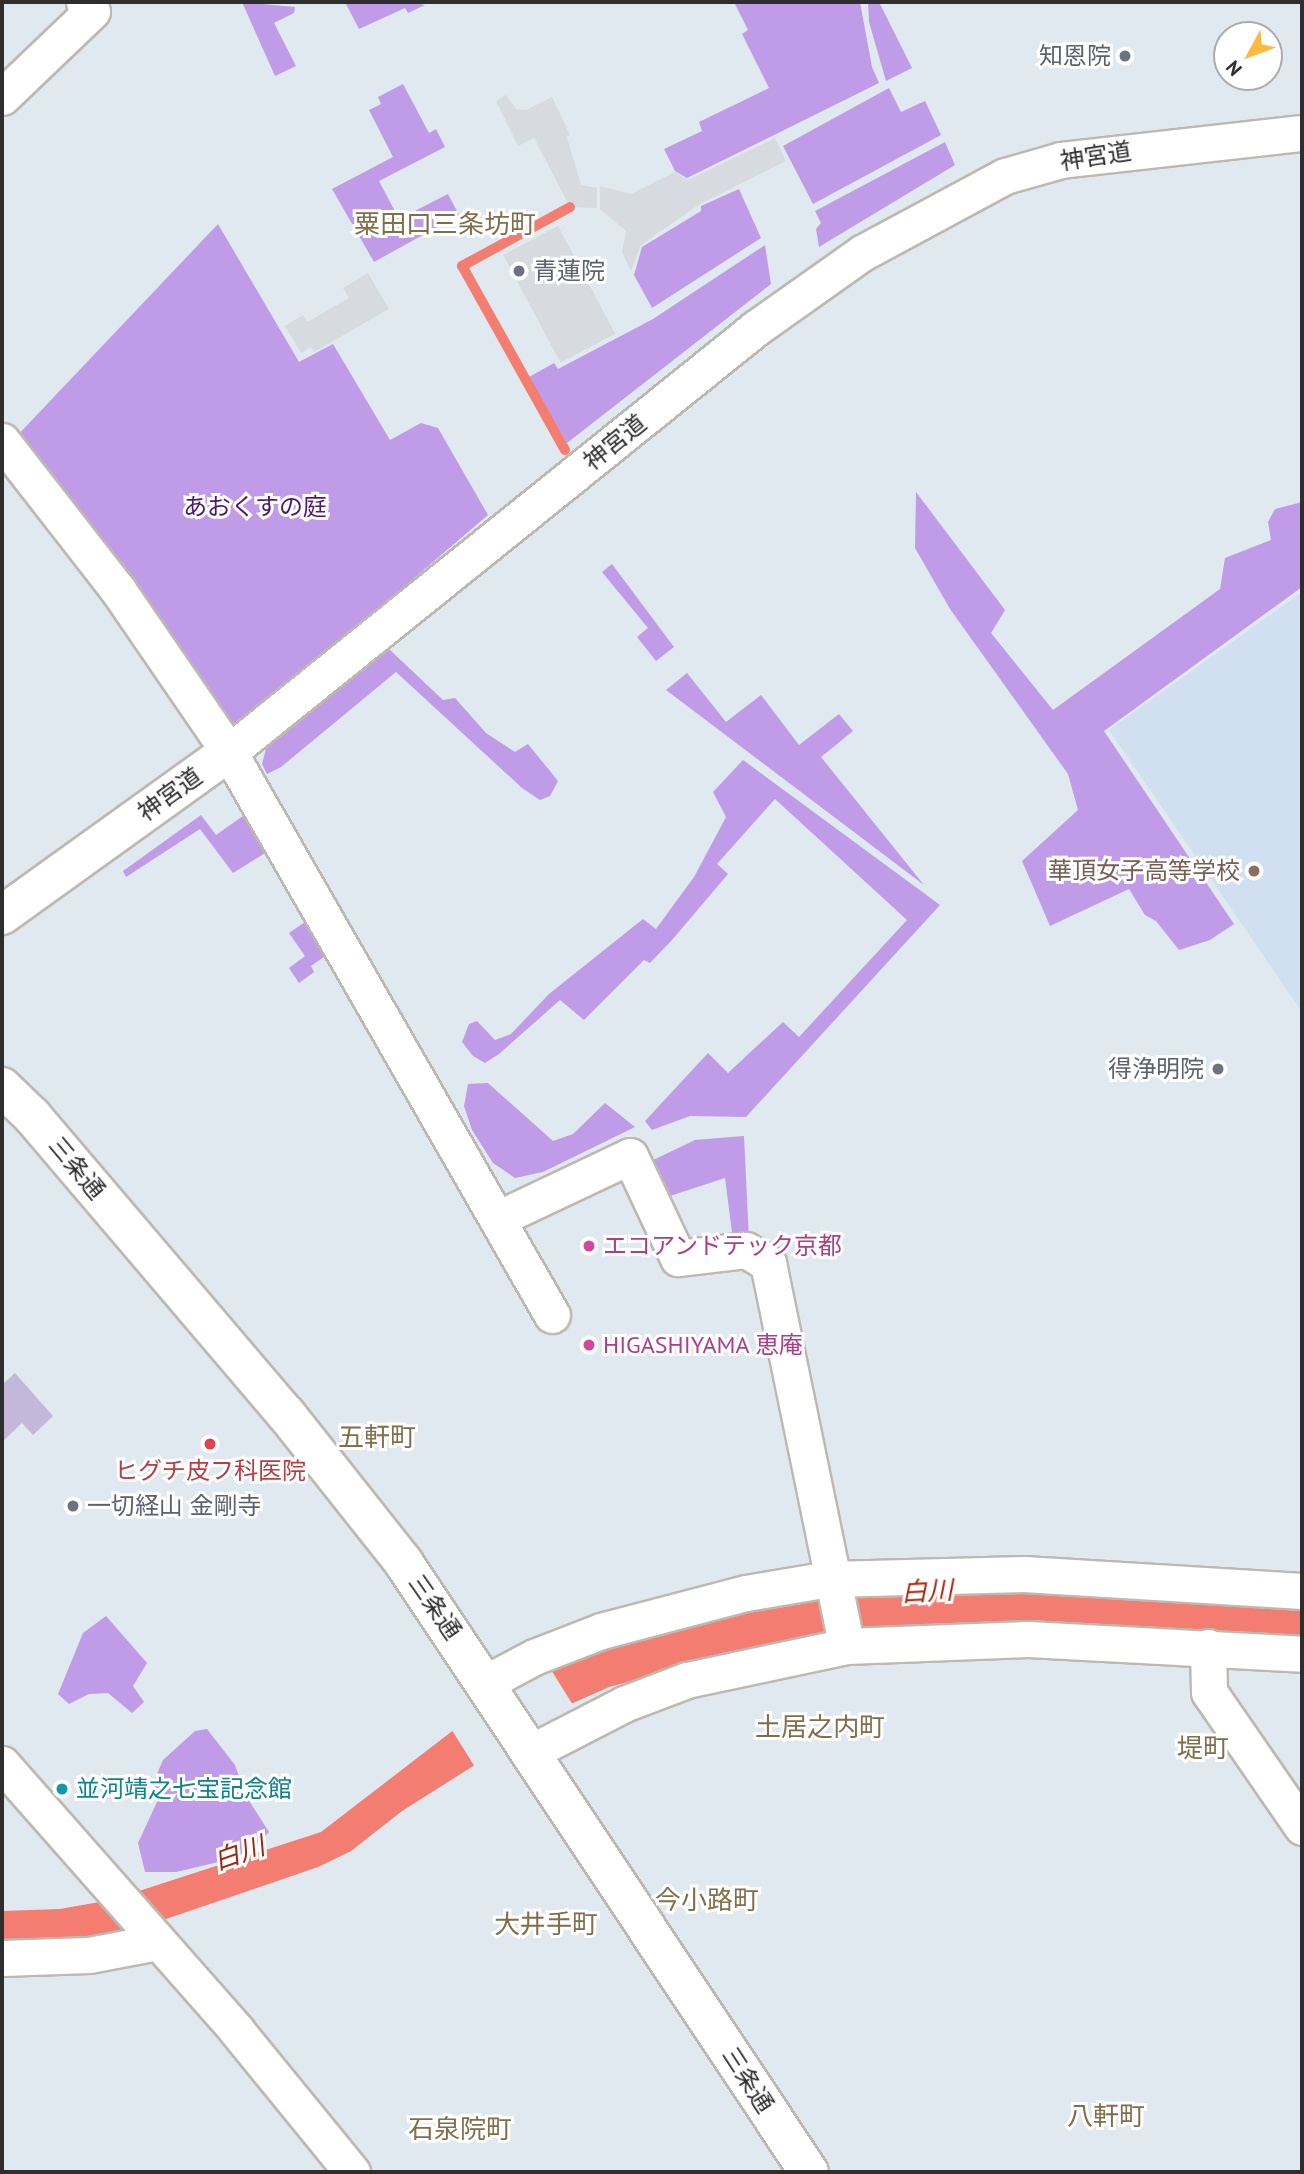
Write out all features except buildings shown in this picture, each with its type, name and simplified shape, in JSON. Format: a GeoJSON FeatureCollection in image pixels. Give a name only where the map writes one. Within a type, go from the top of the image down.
{"type":"FeatureCollection","features":[{"type":"Feature","properties":{"kind":"main road","name":"神宮道"},"geometry":{"type":"LineString","coordinates":[[2,915],[229,752]]}},
{"type":"Feature","properties":{"kind":"main road","name":"三条通"},"geometry":{"type":"LineString","coordinates":[[2,1087],[32,1116],[286,1415],[404,1563],[529,1746],[809,2172]]}},
{"type":"Feature","properties":{"kind":"street"},"geometry":{"type":"LineString","coordinates":[[2,97],[92,10],[84,2]]}},
{"type":"Feature","properties":{"kind":"street","name":"神宮道"},"geometry":{"type":"LineString","coordinates":[[229,752],[756,328],[862,253],[1005,176],[1061,160],[1302,134]]}},
{"type":"Feature","properties":{"kind":"street"},"geometry":{"type":"LineString","coordinates":[[2,441],[111,581],[229,752],[552,1315]]}},
{"type":"Feature","properties":{"kind":"street"},"geometry":{"type":"LineString","coordinates":[[497,1219],[629,1156],[678,1258],[746,1250],[768,1263],[830,1584],[845,1639]]}},
{"type":"Feature","properties":{"kind":"street"},"geometry":{"type":"LineString","coordinates":[[491,1689],[534,1657],[601,1630],[746,1592],[830,1584],[1024,1574],[1302,1591]]}},
{"type":"Feature","properties":{"kind":"street"},"geometry":{"type":"LineString","coordinates":[[529,1746],[624,1704],[687,1680],[847,1646],[1028,1639],[1302,1654]]}},
{"type":"Feature","properties":{"kind":"street"},"geometry":{"type":"LineString","coordinates":[[1208,1647],[1209,1692],[1302,1827]]}},
{"type":"Feature","properties":{"kind":"street"},"geometry":{"type":"LineString","coordinates":[[2,1764],[153,1936],[352,2172]]}},
{"type":"Feature","properties":{"kind":"street"},"geometry":{"type":"LineString","coordinates":[[2,1958],[89,1955],[153,1936]]}},
{"type":"Feature","properties":{"kind":"shaded area"},"geometry":{"type":"Polygon","coordinates":[[[506,95],[516,109],[526,110],[552,97],[570,135],[567,137],[581,185],[597,188],[597,208],[570,207],[534,138],[518,146],[496,101],[506,95]]]}},
{"type":"Feature","properties":{"kind":"shaded area"},"geometry":{"type":"Polygon","coordinates":[[[775,138],[786,161],[700,204],[641,245],[631,271],[622,252],[626,231],[600,209],[600,186],[631,194],[675,172],[688,180],[775,138]]]}},
{"type":"Feature","properties":{"kind":"shaded area"},"geometry":{"type":"Polygon","coordinates":[[[558,226],[615,334],[561,363],[503,255],[558,226]]]}},
{"type":"Feature","properties":{"kind":"shaded area"},"geometry":{"type":"Polygon","coordinates":[[[368,273],[389,309],[314,352],[311,347],[301,353],[285,326],[303,315],[307,322],[349,298],[343,288],[368,273]]]}},
{"type":"Feature","properties":{"kind":"shaded area","name":"華頂女子高等学校"},"geometry":{"type":"Polygon","coordinates":[[[1302,592],[1302,1012],[1109,730],[1302,592]]]}},
{"type":"Feature","properties":{"kind":"shaded area"},"geometry":{"type":"Polygon","coordinates":[[[15,1373],[53,1416],[33,1435],[22,1423],[2,1442],[2,1385],[15,1373]]]}},
{"type":"Feature","properties":{"kind":"shaded area"},"geometry":{"type":"Polygon","coordinates":[[[978,1590],[1302,1602],[1302,1644],[687,1666],[609,1687],[573,1703],[402,1811],[351,1851],[318,1867],[163,1920],[139,1891],[321,1832],[451,1732],[551,1667],[614,1645],[812,1596],[978,1590]]]}},
{"type":"Feature","properties":{"kind":"shaded area"},"geometry":{"type":"Polygon","coordinates":[[[111,1900],[135,1928],[102,1936],[2,1941],[2,1911],[60,1909],[111,1900]]]}},
{"type":"Feature","properties":{"kind":"green space"},"geometry":{"type":"Polygon","coordinates":[[[242,2],[295,7],[294,13],[274,23],[296,66],[275,76],[242,2]]]}},
{"type":"Feature","properties":{"kind":"green space"},"geometry":{"type":"Polygon","coordinates":[[[345,2],[412,2],[425,5],[408,13],[405,8],[359,29],[345,2]]]}},
{"type":"Feature","properties":{"kind":"green space"},"geometry":{"type":"Polygon","coordinates":[[[734,2],[860,2],[872,67],[879,83],[687,178],[675,171],[664,149],[702,131],[699,122],[769,88],[742,34],[748,30],[734,2]]]}},
{"type":"Feature","properties":{"kind":"green space"},"geometry":{"type":"Polygon","coordinates":[[[868,2],[879,2],[912,68],[886,81],[869,22],[868,2]]]}},
{"type":"Feature","properties":{"kind":"green space"},"geometry":{"type":"Polygon","coordinates":[[[403,84],[429,133],[436,129],[445,147],[379,181],[399,219],[448,194],[459,215],[374,262],[332,189],[393,157],[369,110],[381,104],[378,97],[403,84]]]}},
{"type":"Feature","properties":{"kind":"green space"},"geometry":{"type":"Polygon","coordinates":[[[889,88],[901,112],[925,101],[941,135],[813,204],[783,146],[889,88]]]}},
{"type":"Feature","properties":{"kind":"green space"},"geometry":{"type":"Polygon","coordinates":[[[945,142],[955,165],[819,247],[816,229],[821,223],[815,211],[945,142]]]}},
{"type":"Feature","properties":{"kind":"green space"},"geometry":{"type":"Polygon","coordinates":[[[739,189],[761,238],[652,308],[634,275],[642,247],[701,211],[701,206],[739,189]]]}},
{"type":"Feature","properties":{"kind":"green space","name":"あおくすの庭"},"geometry":{"type":"Polygon","coordinates":[[[218,224],[299,362],[333,344],[390,440],[421,423],[438,428],[488,515],[231,734],[14,439],[218,224]]]}},
{"type":"Feature","properties":{"kind":"green space"},"geometry":{"type":"Polygon","coordinates":[[[765,245],[771,284],[567,443],[529,377],[554,363],[558,369],[653,319],[765,245]]]}},
{"type":"Feature","properties":{"kind":"green space"},"geometry":{"type":"Polygon","coordinates":[[[916,492],[1005,610],[991,633],[1053,710],[1220,589],[1225,558],[1271,540],[1268,522],[1275,509],[1302,502],[1302,587],[1104,731],[1234,924],[1210,940],[1179,950],[1156,921],[1145,915],[1129,889],[1050,926],[1022,861],[1078,810],[1068,774],[950,609],[915,548],[916,492]]]}},
{"type":"Feature","properties":{"kind":"green space"},"geometry":{"type":"Polygon","coordinates":[[[612,564],[674,647],[656,661],[637,637],[648,628],[602,572],[612,564]]]}},
{"type":"Feature","properties":{"kind":"green space"},"geometry":{"type":"Polygon","coordinates":[[[389,649],[443,700],[455,698],[486,733],[515,752],[528,744],[558,781],[550,796],[540,800],[522,788],[396,672],[281,767],[267,774],[262,764],[266,749],[389,649]]]}},
{"type":"Feature","properties":{"kind":"green space"},"geometry":{"type":"Polygon","coordinates":[[[687,673],[726,722],[761,695],[799,745],[839,714],[853,731],[821,757],[924,885],[666,690],[687,673]]]}},
{"type":"Feature","properties":{"kind":"green space"},"geometry":{"type":"Polygon","coordinates":[[[743,760],[940,905],[746,1117],[690,1116],[652,1130],[645,1121],[708,1053],[728,1073],[783,1022],[799,1037],[907,920],[775,799],[717,864],[728,874],[672,940],[650,963],[644,960],[584,1020],[560,1000],[499,1054],[485,1063],[473,1056],[462,1042],[469,1024],[477,1021],[495,1040],[511,1034],[549,994],[643,919],[656,929],[694,877],[726,817],[713,792],[743,760]]]}},
{"type":"Feature","properties":{"kind":"green space"},"geometry":{"type":"Polygon","coordinates":[[[201,815],[216,835],[243,816],[265,853],[233,873],[200,829],[126,877],[123,871],[201,815]]]}},
{"type":"Feature","properties":{"kind":"green space"},"geometry":{"type":"Polygon","coordinates":[[[308,920],[328,954],[311,966],[314,972],[299,983],[289,968],[305,956],[289,933],[308,920]]]}},
{"type":"Feature","properties":{"kind":"green space"},"geometry":{"type":"Polygon","coordinates":[[[488,1083],[553,1141],[573,1134],[605,1103],[635,1127],[543,1172],[515,1178],[493,1163],[472,1130],[464,1106],[468,1084],[488,1083]]]}},
{"type":"Feature","properties":{"kind":"green space"},"geometry":{"type":"Polygon","coordinates":[[[744,1136],[749,1240],[733,1240],[725,1178],[667,1197],[649,1162],[695,1140],[744,1136]]]}},
{"type":"Feature","properties":{"kind":"green space"},"geometry":{"type":"Polygon","coordinates":[[[106,1616],[147,1663],[133,1686],[144,1702],[132,1713],[108,1693],[89,1694],[69,1704],[58,1694],[83,1633],[106,1616]]]}},
{"type":"Feature","properties":{"kind":"green space"},"geometry":{"type":"Polygon","coordinates":[[[207,1729],[235,1765],[246,1796],[269,1832],[254,1848],[231,1859],[176,1872],[145,1872],[138,1843],[158,1800],[154,1781],[163,1760],[195,1731],[207,1729]]]}},
{"type":"Feature","properties":{"kind":"pier"},"geometry":{"type":"Polygon","coordinates":[[[548,1665],[574,1707],[476,1768],[450,1726],[548,1665]]]}},
{"type":"Feature","properties":{"kind":"waterway"},"geometry":{"type":"LineString","coordinates":[[565,450],[462,266],[570,207]]}},
{"type":"Feature","properties":{"kind":"place","name":"知恩院"},"geometry":{"type":"Point","coordinates":[1125,56]}},
{"type":"Feature","properties":{"kind":"place","name":"青蓮院"},"geometry":{"type":"Point","coordinates":[519,271]}},
{"type":"Feature","properties":{"kind":"place","name":"華頂女子高等学校"},"geometry":{"type":"Point","coordinates":[1254,871]}},
{"type":"Feature","properties":{"kind":"place","name":"得浄明院"},"geometry":{"type":"Point","coordinates":[1218,1069]}},
{"type":"Feature","properties":{"kind":"place","name":"エコアンドテック京都"},"geometry":{"type":"Point","coordinates":[589,1246]}},
{"type":"Feature","properties":{"kind":"place","name":"HIGASHIYAMA 恵庵"},"geometry":{"type":"Point","coordinates":[589,1345]}},
{"type":"Feature","properties":{"kind":"place","name":"ヒグチ皮フ科医院"},"geometry":{"type":"Point","coordinates":[210,1444]}},
{"type":"Feature","properties":{"kind":"place","name":"一切経山 金剛寺"},"geometry":{"type":"Point","coordinates":[73,1506]}},
{"type":"Feature","properties":{"kind":"place","name":"並河靖之七宝記念館"},"geometry":{"type":"Point","coordinates":[62,1789]}},
{"type":"Feature","properties":{"kind":"district","name":"粟田口三条坊町"},"geometry":{"type":"Point","coordinates":[445,224]}},
{"type":"Feature","properties":{"kind":"district","name":"五軒町"},"geometry":{"type":"Point","coordinates":[377,1437]}},
{"type":"Feature","properties":{"kind":"district","name":"土居之内町"},"geometry":{"type":"Point","coordinates":[820,1727]}},
{"type":"Feature","properties":{"kind":"district","name":"堤町"},"geometry":{"type":"Point","coordinates":[1203,1748]}},
{"type":"Feature","properties":{"kind":"district","name":"今小路町"},"geometry":{"type":"Point","coordinates":[707,1900]}},
{"type":"Feature","properties":{"kind":"district","name":"大井手町"},"geometry":{"type":"Point","coordinates":[546,1924]}},
{"type":"Feature","properties":{"kind":"district","name":"八軒町"},"geometry":{"type":"Point","coordinates":[1106,2116]}},
{"type":"Feature","properties":{"kind":"district","name":"石泉院町"},"geometry":{"type":"Point","coordinates":[460,2129]}},
{"type":"Feature","properties":{"kind":"water label","name":"白川"},"geometry":{"type":"Point","coordinates":[927,1591]}},
{"type":"Feature","properties":{"kind":"water label","name":"白川"},"geometry":{"type":"Point","coordinates":[239,1853]}}]}
